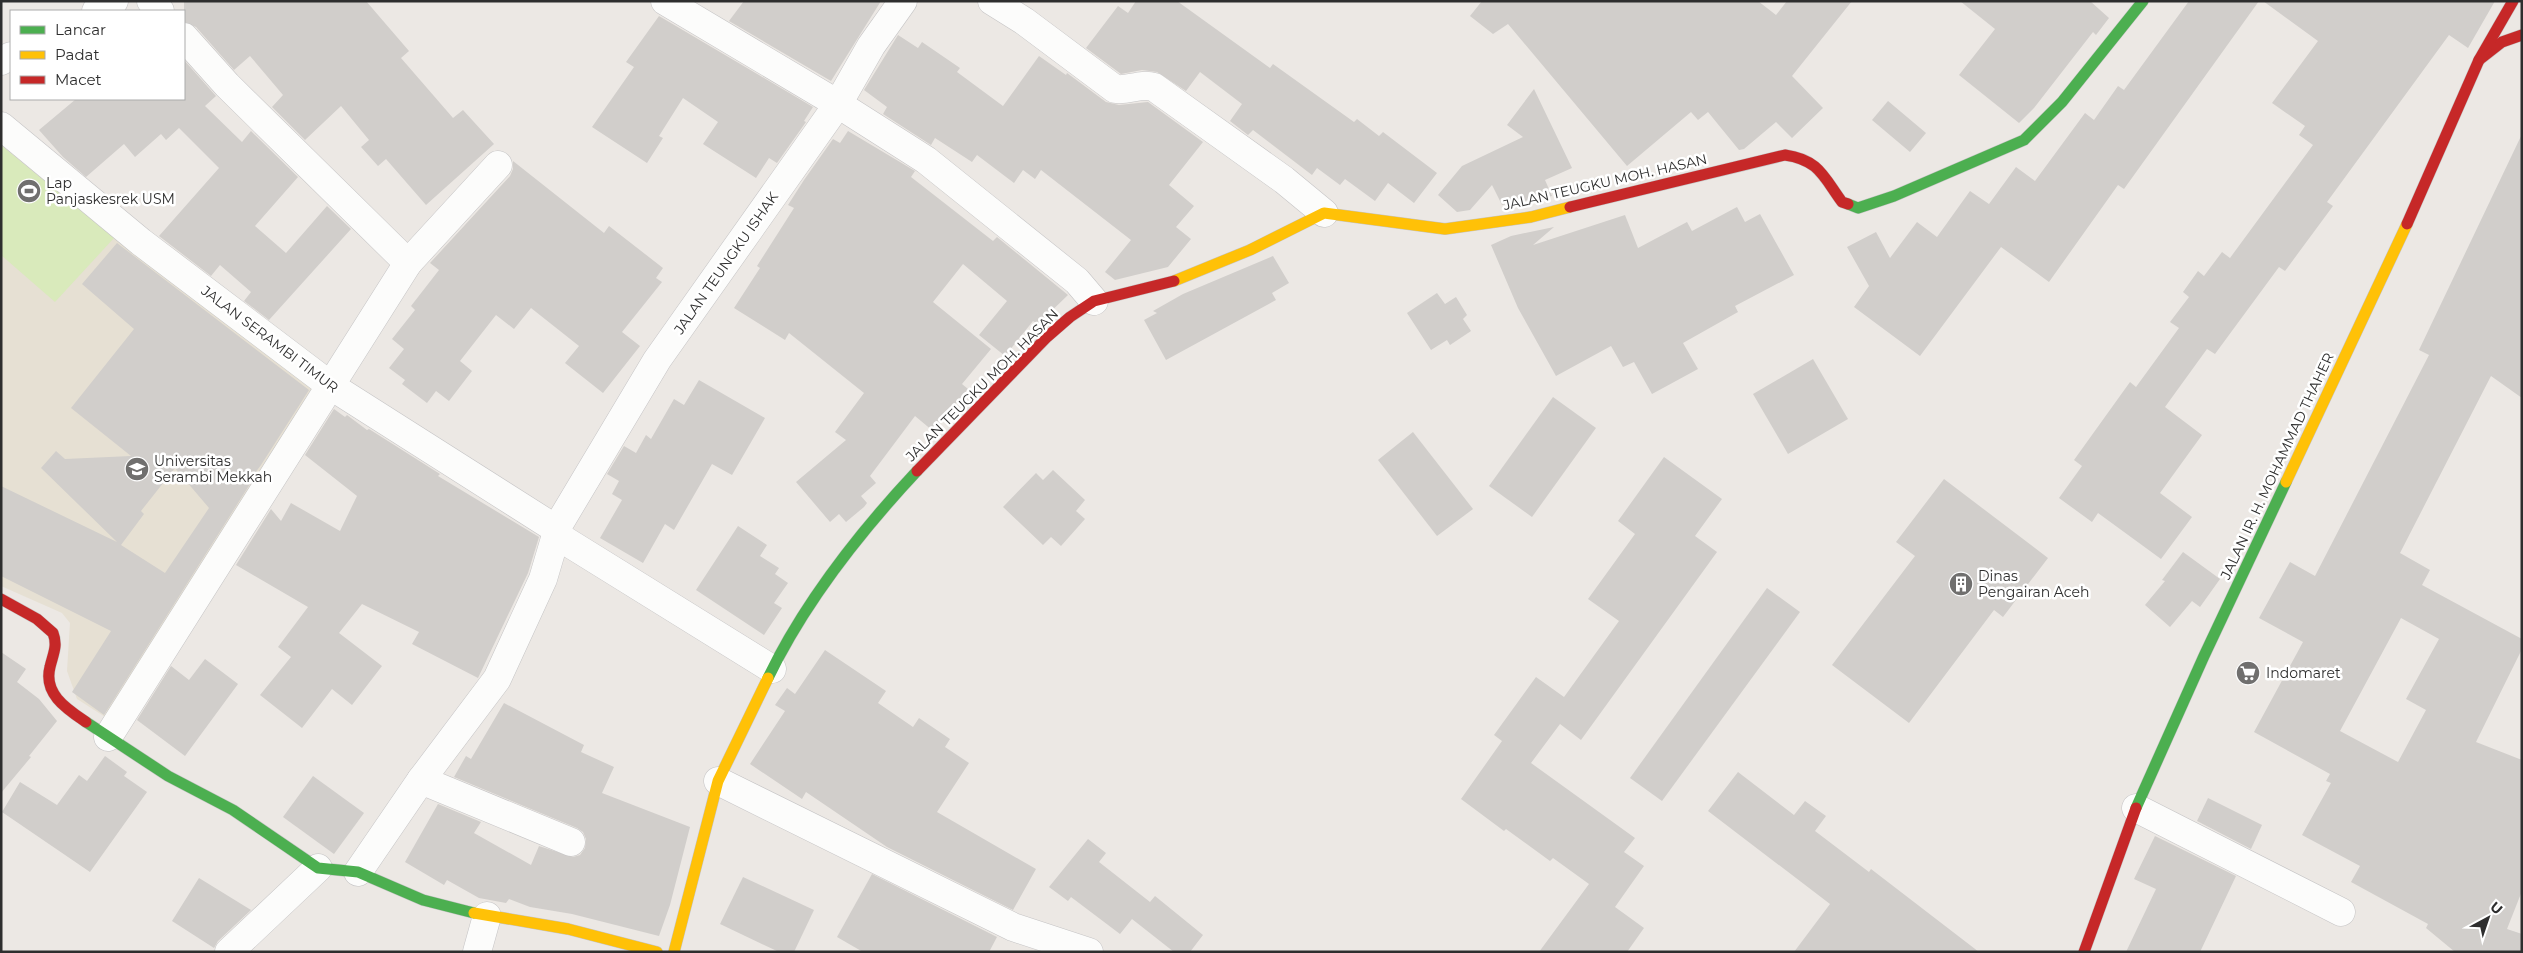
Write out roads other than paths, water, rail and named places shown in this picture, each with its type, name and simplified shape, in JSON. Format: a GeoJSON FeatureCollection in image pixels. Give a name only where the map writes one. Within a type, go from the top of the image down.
{"type":"FeatureCollection","features":[{"type":"Feature","properties":{"kind":"main road","name":"JALAN TEUGKU MOH. HASAN"},"geometry":{"type":"LineString","coordinates":[[674,952],[718,781],[772,669],[817,592],[885,505],[1047,337],[1070,317],[1094,301],[1172,282],[1250,250],[1324,213],[1445,229],[1531,217],[1785,155],[1813,163],[1842,202],[1858,208],[1894,196],[2024,140],[2062,102],[2143,1]]}},
{"type":"Feature","properties":{"kind":"main road","name":"JALAN IR. H. MOHAMMAD THAHER"},"geometry":{"type":"LineString","coordinates":[[2084,952],[2136,808],[2204,656],[2402,236],[2479,60],[2513,1]]}},
{"type":"Feature","properties":{"kind":"main road"},"geometry":{"type":"LineString","coordinates":[[2479,60],[2502,42],[2522,35]]}},
{"type":"Feature","properties":{"kind":"main road"},"geometry":{"type":"LineString","coordinates":[[1,599],[45,625],[52,633],[56,642],[47,682],[52,695],[64,707],[168,776],[233,810],[318,868],[358,872],[423,900],[487,916],[568,930],[656,952]]}},
{"type":"Feature","properties":{"kind":"street"},"geometry":{"type":"LineString","coordinates":[[98,10],[114,1]]}},
{"type":"Feature","properties":{"kind":"street"},"geometry":{"type":"LineString","coordinates":[[665,1],[838,104],[926,160],[1077,281],[1094,301]]}},
{"type":"Feature","properties":{"kind":"street","name":"JALAN TEUNGKU ISHAK"},"geometry":{"type":"LineString","coordinates":[[358,872],[421,780],[504,668],[543,579],[556,532],[657,360],[838,104],[871,46],[902,1]]}},
{"type":"Feature","properties":{"kind":"street"},"geometry":{"type":"LineString","coordinates":[[992,1],[1024,21],[1115,89],[1122,90],[1145,84],[1154,88],[1284,180],[1324,213]]}},
{"type":"Feature","properties":{"kind":"street"},"geometry":{"type":"LineString","coordinates":[[185,38],[227,85],[408,262]]}},
{"type":"Feature","properties":{"kind":"street","name":"JALAN SERAMBI TIMUR"},"geometry":{"type":"LineString","coordinates":[[1,126],[141,242],[331,386],[772,669]]}},
{"type":"Feature","properties":{"kind":"street"},"geometry":{"type":"LineString","coordinates":[[108,737],[408,262],[498,165]]}},
{"type":"Feature","properties":{"kind":"street"},"geometry":{"type":"LineString","coordinates":[[421,780],[571,842]]}},
{"type":"Feature","properties":{"kind":"street"},"geometry":{"type":"LineString","coordinates":[[718,781],[1013,927],[1089,952]]}},
{"type":"Feature","properties":{"kind":"street"},"geometry":{"type":"LineString","coordinates":[[2136,808],[2341,912]]}},
{"type":"Feature","properties":{"kind":"street"},"geometry":{"type":"LineString","coordinates":[[229,952],[318,868]]}},
{"type":"Feature","properties":{"kind":"street"},"geometry":{"type":"LineString","coordinates":[[477,952],[487,916]]}},
{"type":"Feature","properties":{"kind":"place","name":"Lap Panjaskesrek USM"},"geometry":{"type":"Point","coordinates":[29,191]}},
{"type":"Feature","properties":{"kind":"place","name":"Universitas Serambi Mekkah"},"geometry":{"type":"Point","coordinates":[137,469]}},
{"type":"Feature","properties":{"kind":"place","name":"Dinas Pengairan Aceh"},"geometry":{"type":"Point","coordinates":[1961,584]}},
{"type":"Feature","properties":{"kind":"place","name":"Indomaret"},"geometry":{"type":"Point","coordinates":[2248,673]}}]}
